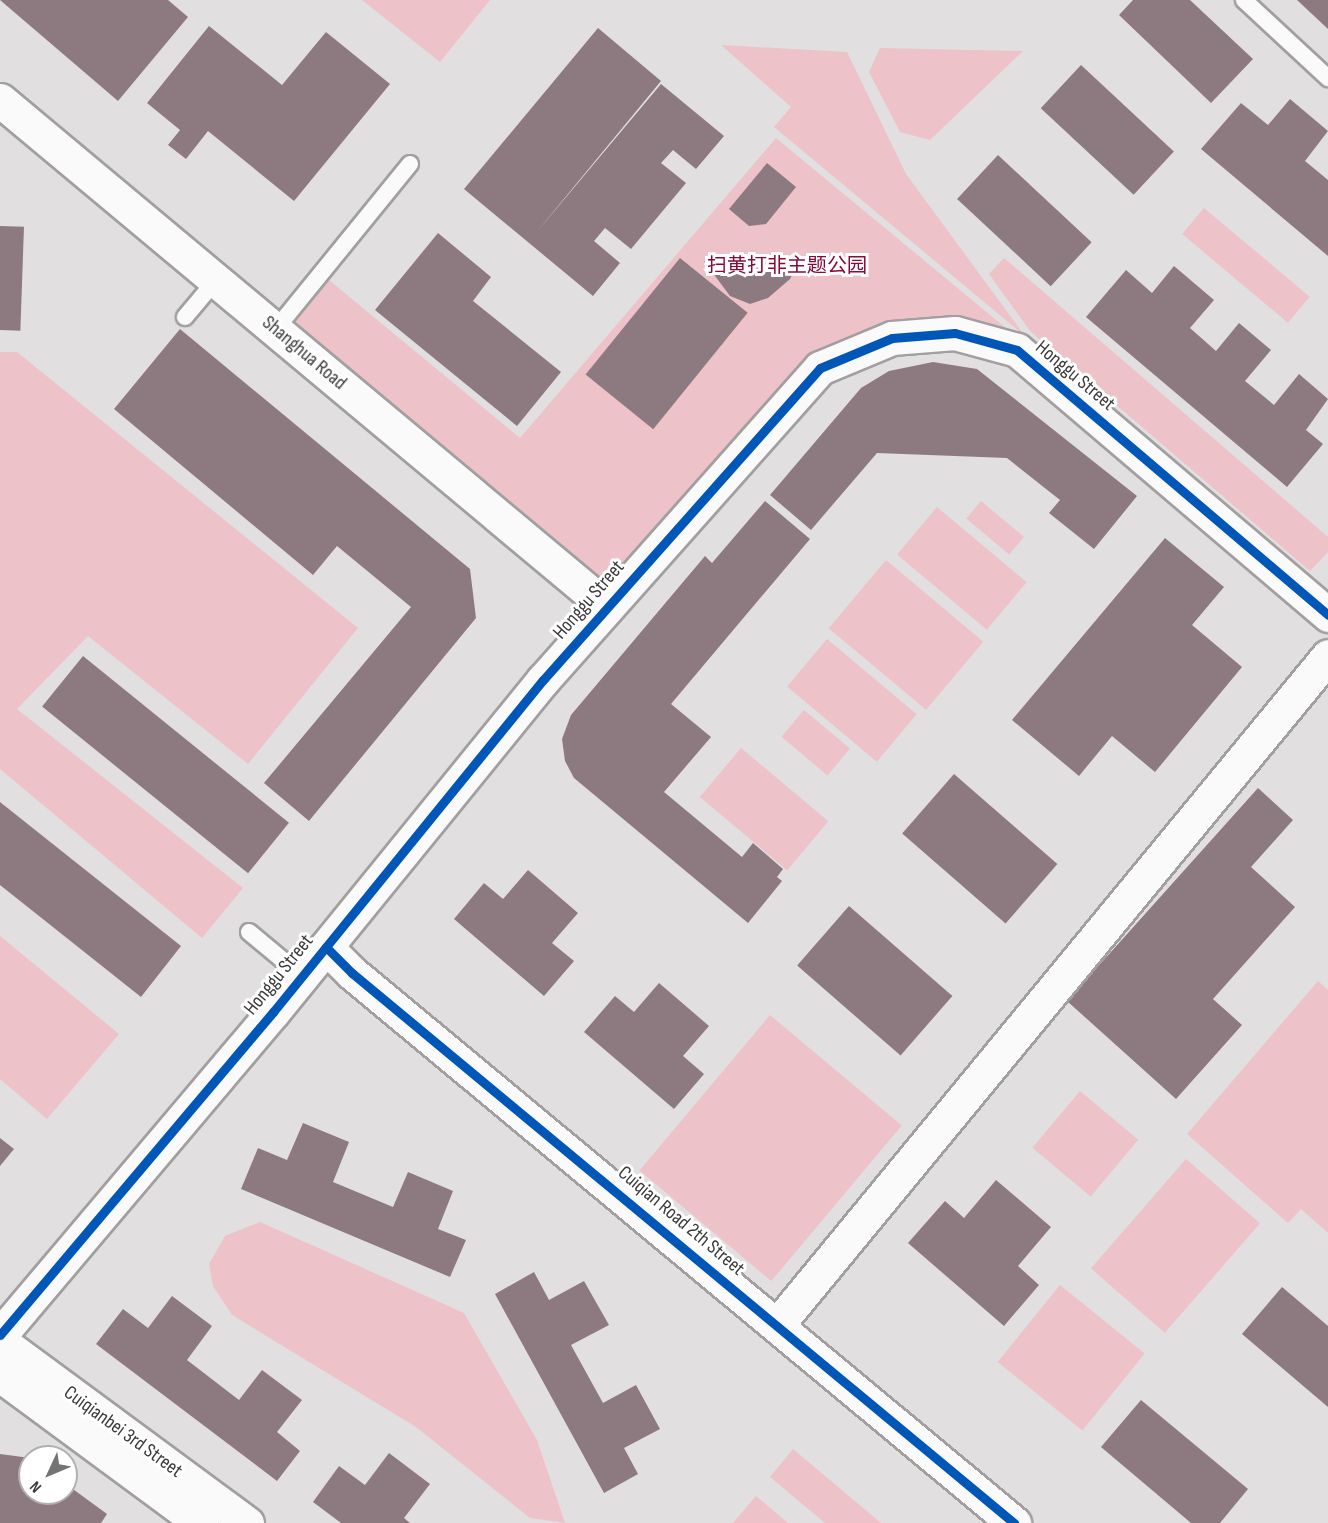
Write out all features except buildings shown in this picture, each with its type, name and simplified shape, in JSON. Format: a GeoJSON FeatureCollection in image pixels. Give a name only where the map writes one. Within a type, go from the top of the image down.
{"type":"FeatureCollection","features":[{"type":"Feature","properties":{"kind":"street","name":"Shanghua Road"},"geometry":{"type":"LineString","coordinates":[[0,100],[607,607]]}},
{"type":"Feature","properties":{"kind":"street","name":"Honggu Street"},"geometry":{"type":"LineString","coordinates":[[0,1335],[302,976],[607,607],[820,368],[892,338],[955,333],[1017,351],[1328,615]]}},
{"type":"Feature","properties":{"kind":"street"},"geometry":{"type":"LineString","coordinates":[[778,1324],[1328,656]]}},
{"type":"Feature","properties":{"kind":"street","name":"Cuiqian Road 2th Street"},"geometry":{"type":"LineString","coordinates":[[326,947],[361,981],[778,1324],[1014,1523]]}},
{"type":"Feature","properties":{"kind":"street","name":"Cuiqianbei 3rd Street"},"geometry":{"type":"LineString","coordinates":[[0,1341],[247,1523]]}},
{"type":"Feature","properties":{"kind":"street"},"geometry":{"type":"LineString","coordinates":[[0,1375],[201,1523]]}},
{"type":"Feature","properties":{"kind":"lane"},"geometry":{"type":"LineString","coordinates":[[1244,0],[1328,78]]}},
{"type":"Feature","properties":{"kind":"lane"},"geometry":{"type":"LineString","coordinates":[[275,330],[410,164]]}},
{"type":"Feature","properties":{"kind":"lane"},"geometry":{"type":"LineString","coordinates":[[185,317],[216,280]]}},
{"type":"Feature","properties":{"kind":"lane"},"geometry":{"type":"LineString","coordinates":[[249,932],[302,976]]}},
{"type":"Feature","properties":{"kind":"green space"},"geometry":{"type":"Polygon","coordinates":[[[362,0],[490,0],[440,62],[362,0]]]}},
{"type":"Feature","properties":{"kind":"green space"},"geometry":{"type":"Polygon","coordinates":[[[721,45],[847,52],[906,174],[1025,336],[774,127],[791,107],[721,45]]]}},
{"type":"Feature","properties":{"kind":"green space"},"geometry":{"type":"Polygon","coordinates":[[[880,48],[1023,51],[930,140],[900,132],[869,72],[880,48]]]}},
{"type":"Feature","properties":{"kind":"green space","name":"扫黄打非主题公园"},"geometry":{"type":"Polygon","coordinates":[[[776,138],[1018,338],[882,330],[810,354],[604,588],[289,327],[329,280],[520,438],[776,138]]]}},
{"type":"Feature","properties":{"kind":"green space"},"geometry":{"type":"Polygon","coordinates":[[[1204,208],[1310,297],[1288,323],[1182,234],[1204,208]]]}},
{"type":"Feature","properties":{"kind":"green space"},"geometry":{"type":"Polygon","coordinates":[[[1004,258],[1328,537],[1328,552],[1310,571],[1030,331],[989,274],[1004,258]]]}},
{"type":"Feature","properties":{"kind":"green space"},"geometry":{"type":"Polygon","coordinates":[[[0,352],[17,352],[358,628],[248,764],[88,636],[17,709],[243,888],[202,938],[0,769],[0,352]]]}},
{"type":"Feature","properties":{"kind":"green space"},"geometry":{"type":"Polygon","coordinates":[[[981,501],[1024,537],[1009,555],[966,519],[981,501]]]}},
{"type":"Feature","properties":{"kind":"green space"},"geometry":{"type":"Polygon","coordinates":[[[937,507],[1027,582],[987,630],[897,554],[937,507]]]}},
{"type":"Feature","properties":{"kind":"green space"},"geometry":{"type":"Polygon","coordinates":[[[886,560],[983,642],[926,710],[829,628],[886,560]]]}},
{"type":"Feature","properties":{"kind":"green space"},"geometry":{"type":"Polygon","coordinates":[[[827,639],[917,714],[877,762],[787,686],[827,639]]]}},
{"type":"Feature","properties":{"kind":"green space"},"geometry":{"type":"Polygon","coordinates":[[[804,710],[850,749],[827,775],[782,737],[804,710]]]}},
{"type":"Feature","properties":{"kind":"green space"},"geometry":{"type":"Polygon","coordinates":[[[741,748],[828,821],[787,870],[700,797],[741,748]]]}},
{"type":"Feature","properties":{"kind":"green space"},"geometry":{"type":"Polygon","coordinates":[[[0,936],[119,1034],[47,1119],[0,1079],[0,936]]]}},
{"type":"Feature","properties":{"kind":"green space"},"geometry":{"type":"Polygon","coordinates":[[[1318,981],[1328,990],[1328,1233],[1301,1209],[1288,1223],[1187,1134],[1318,981]]]}},
{"type":"Feature","properties":{"kind":"green space"},"geometry":{"type":"Polygon","coordinates":[[[770,1015],[902,1126],[771,1281],[640,1171],[770,1015]]]}},
{"type":"Feature","properties":{"kind":"green space"},"geometry":{"type":"Polygon","coordinates":[[[1080,1091],[1138,1140],[1091,1197],[1032,1148],[1080,1091]]]}},
{"type":"Feature","properties":{"kind":"green space"},"geometry":{"type":"Polygon","coordinates":[[[1186,1159],[1260,1223],[1165,1333],[1091,1268],[1186,1159]]]}},
{"type":"Feature","properties":{"kind":"green space"},"geometry":{"type":"Polygon","coordinates":[[[260,1222],[464,1313],[537,1440],[565,1523],[530,1518],[416,1427],[232,1315],[213,1286],[209,1264],[225,1236],[260,1222]]]}},
{"type":"Feature","properties":{"kind":"green space"},"geometry":{"type":"Polygon","coordinates":[[[1060,1285],[1145,1354],[1082,1431],[998,1362],[1060,1285]]]}},
{"type":"Feature","properties":{"kind":"green space"},"geometry":{"type":"Polygon","coordinates":[[[793,1449],[881,1523],[825,1523],[770,1477],[793,1449]]]}},
{"type":"Feature","properties":{"kind":"green space"},"geometry":{"type":"Polygon","coordinates":[[[756,1496],[788,1523],[733,1523],[756,1496]]]}},
{"type":"Feature","properties":{"kind":"cycle path"},"geometry":{"type":"LineString","coordinates":[[0,1335],[273,1012],[543,680],[820,368],[892,338],[955,333],[1017,350],[1328,615]]}},
{"type":"Feature","properties":{"kind":"cycle path"},"geometry":{"type":"LineString","coordinates":[[326,947],[352,973],[1014,1523]]}}]}
